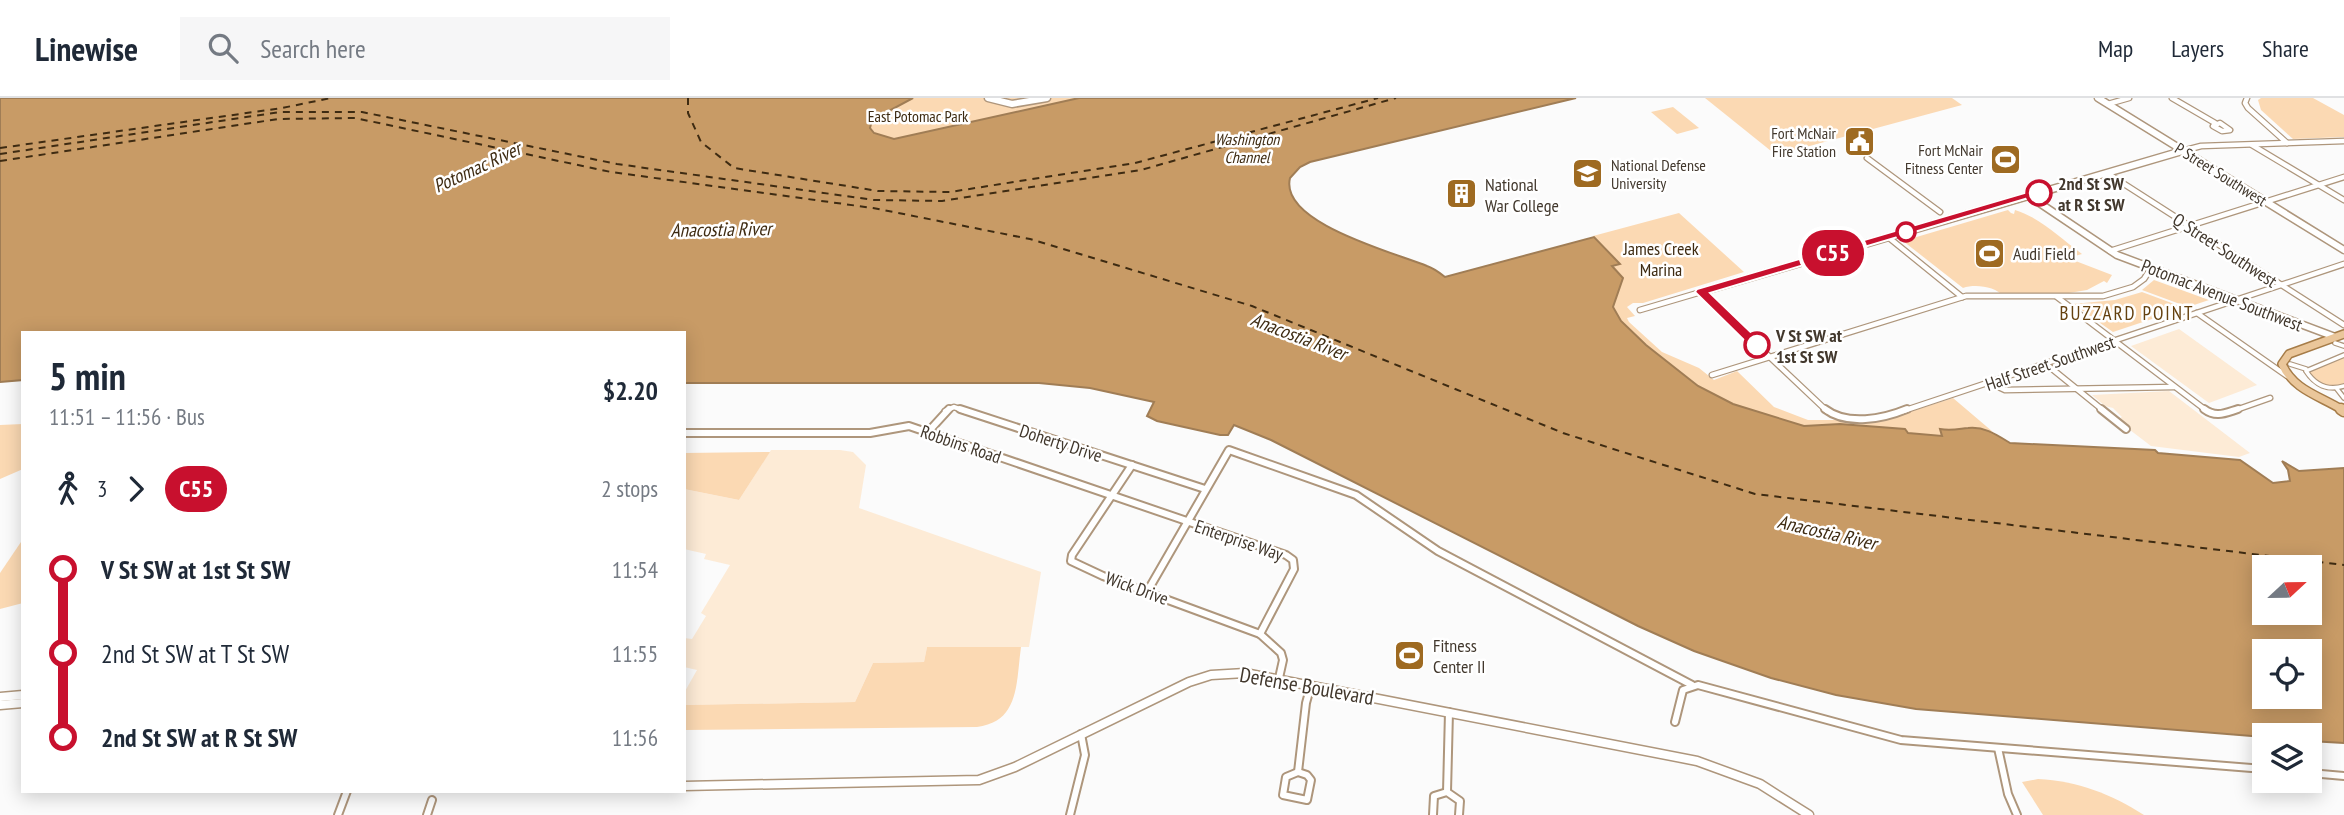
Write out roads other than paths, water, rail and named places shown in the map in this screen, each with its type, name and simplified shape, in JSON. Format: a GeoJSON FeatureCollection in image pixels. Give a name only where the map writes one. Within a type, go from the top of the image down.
{"type":"FeatureCollection","features":[{"type":"Feature","properties":{"kind":"main road"},"geometry":{"type":"LineString","coordinates":[[2338,338],[2287,355],[2282,364],[2288,377],[2297,386],[2344,411]]}},
{"type":"Feature","properties":{"kind":"main road"},"geometry":{"type":"LineString","coordinates":[[2320,398],[2344,400]]}},
{"type":"Feature","properties":{"kind":"street"},"geometry":{"type":"LineString","coordinates":[[988,98],[1012,104],[1047,98]]}},
{"type":"Feature","properties":{"kind":"street","name":"P Street Southwest"},"geometry":{"type":"LineString","coordinates":[[2098,98],[2344,250]]}},
{"type":"Feature","properties":{"kind":"street"},"geometry":{"type":"LineString","coordinates":[[2108,104],[2129,98]]}},
{"type":"Feature","properties":{"kind":"street"},"geometry":{"type":"LineString","coordinates":[[2172,98],[2215,123]]}},
{"type":"Feature","properties":{"kind":"street"},"geometry":{"type":"LineString","coordinates":[[2247,98],[2245,103],[2248,108],[2287,144]]}},
{"type":"Feature","properties":{"kind":"street"},"geometry":{"type":"LineString","coordinates":[[1640,310],[2201,146],[2344,141]]}},
{"type":"Feature","properties":{"kind":"street"},"geometry":{"type":"LineString","coordinates":[[2252,145],[2344,200]]}},
{"type":"Feature","properties":{"kind":"street"},"geometry":{"type":"LineString","coordinates":[[1867,158],[1940,212]]}},
{"type":"Feature","properties":{"kind":"street","name":"Q Street Southwest"},"geometry":{"type":"LineString","coordinates":[[2107,173],[2344,325]]}},
{"type":"Feature","properties":{"kind":"street"},"geometry":{"type":"LineString","coordinates":[[2110,251],[2344,177]]}},
{"type":"Feature","properties":{"kind":"street","name":"Potomac Avenue Southwest"},"geometry":{"type":"LineString","coordinates":[[2029,196],[2110,251],[2338,338]]}},
{"type":"Feature","properties":{"kind":"street"},"geometry":{"type":"LineString","coordinates":[[1888,237],[1962,297]]}},
{"type":"Feature","properties":{"kind":"street","name":"Half Street Southwest"},"geometry":{"type":"LineString","coordinates":[[1833,415],[1884,418],[1925,401],[1990,383],[2344,264]]}},
{"type":"Feature","properties":{"kind":"street"},"geometry":{"type":"LineString","coordinates":[[1712,375],[1962,297],[2095,296],[2118,292],[2138,284],[2151,268]]}},
{"type":"Feature","properties":{"kind":"street"},"geometry":{"type":"LineString","coordinates":[[1701,292],[1833,415]]}},
{"type":"Feature","properties":{"kind":"street"},"geometry":{"type":"LineString","coordinates":[[2057,297],[2215,415],[2270,398]]}},
{"type":"Feature","properties":{"kind":"street"},"geometry":{"type":"LineString","coordinates":[[2197,313],[2288,377]]}},
{"type":"Feature","properties":{"kind":"street"},"geometry":{"type":"LineString","coordinates":[[2338,338],[2344,346]]}},
{"type":"Feature","properties":{"kind":"street"},"geometry":{"type":"LineString","coordinates":[[2290,364],[2306,369],[2344,355]]}},
{"type":"Feature","properties":{"kind":"street"},"geometry":{"type":"LineString","coordinates":[[2046,364],[2126,429]]}},
{"type":"Feature","properties":{"kind":"street"},"geometry":{"type":"LineString","coordinates":[[2306,369],[2308,376],[2316,383],[2337,389],[2344,386]]}},
{"type":"Feature","properties":{"kind":"street"},"geometry":{"type":"LineString","coordinates":[[1990,383],[2005,390],[2174,387]]}},
{"type":"Feature","properties":{"kind":"street"},"geometry":{"type":"LineString","coordinates":[[2337,389],[2344,400]]}},
{"type":"Feature","properties":{"kind":"street","name":"Doherty Drive"},"geometry":{"type":"LineString","coordinates":[[928,432],[952,407],[1205,489]]}},
{"type":"Feature","properties":{"kind":"street","name":"Robbins Road"},"geometry":{"type":"LineString","coordinates":[[686,433],[870,433],[901,425],[1186,522]]}},
{"type":"Feature","properties":{"kind":"street"},"geometry":{"type":"LineString","coordinates":[[1147,592],[1229,450],[1340,488],[1369,503],[1438,551],[1692,685],[1889,738],[2252,768]]}},
{"type":"Feature","properties":{"kind":"street","name":"Wick Drive"},"geometry":{"type":"LineString","coordinates":[[1132,465],[1072,555],[1071,561],[1079,567],[1260,634],[1281,653],[1283,660],[1279,678]]}},
{"type":"Feature","properties":{"kind":"street","name":"Enterprise Way"},"geometry":{"type":"LineString","coordinates":[[1186,522],[1286,555],[1293,560],[1294,569],[1260,634]]}},
{"type":"Feature","properties":{"kind":"street","name":"Defense Boulevard"},"geometry":{"type":"LineString","coordinates":[[686,786],[967,782],[1008,770],[1203,676],[1233,673],[1279,678],[1614,742],[1709,764],[1760,784],[1808,815]]}},
{"type":"Feature","properties":{"kind":"street"},"geometry":{"type":"LineString","coordinates":[[1298,772],[1306,703],[1311,685]]}},
{"type":"Feature","properties":{"kind":"street"},"geometry":{"type":"LineString","coordinates":[[1675,722],[1683,690],[1692,685]]}},
{"type":"Feature","properties":{"kind":"street"},"geometry":{"type":"LineString","coordinates":[[0,697],[21,695]]}},
{"type":"Feature","properties":{"kind":"street"},"geometry":{"type":"LineString","coordinates":[[0,705],[21,703]]}},
{"type":"Feature","properties":{"kind":"street"},"geometry":{"type":"LineString","coordinates":[[1447,792],[1449,712]]}},
{"type":"Feature","properties":{"kind":"street"},"geometry":{"type":"LineString","coordinates":[[1070,815],[1085,755],[1081,734]]}},
{"type":"Feature","properties":{"kind":"street"},"geometry":{"type":"LineString","coordinates":[[1997,748],[2008,794],[2017,815]]}},
{"type":"Feature","properties":{"kind":"street"},"geometry":{"type":"LineString","coordinates":[[1298,772],[1307,775],[1311,780],[1307,800],[1302,802],[1283,795],[1286,777],[1298,772]]}},
{"type":"Feature","properties":{"kind":"street"},"geometry":{"type":"LineString","coordinates":[[2322,774],[2344,776]]}},
{"type":"Feature","properties":{"kind":"street"},"geometry":{"type":"LineString","coordinates":[[1433,815],[1434,796],[1447,792],[1460,800],[1459,815]]}},
{"type":"Feature","properties":{"kind":"street"},"geometry":{"type":"LineString","coordinates":[[338,815],[346,793]]}},
{"type":"Feature","properties":{"kind":"street"},"geometry":{"type":"LineString","coordinates":[[427,815],[432,800]]}},
{"type":"Feature","properties":{"kind":"water"},"geometry":{"type":"Polygon","coordinates":[[[0,98],[913,98],[872,120],[870,128],[874,133],[894,139],[1079,98],[1576,98],[1310,162],[1300,167],[1290,178],[1291,194],[1302,209],[1320,222],[1367,244],[1429,267],[1445,277],[1594,237],[1620,264],[1612,266],[1623,278],[1613,307],[1621,321],[1646,345],[1698,386],[1733,404],[1804,426],[1840,424],[1905,429],[1908,433],[1942,436],[1940,429],[1979,428],[2010,443],[2155,450],[2158,453],[2240,460],[2273,483],[2290,481],[2288,470],[2282,461],[2299,471],[2344,468],[2344,743],[2322,742],[2322,723],[2252,723],[2252,736],[1916,709],[1836,695],[1771,678],[1694,651],[1638,626],[1271,440],[1234,425],[1228,435],[1220,435],[1157,421],[1147,416],[1154,402],[1090,388],[1039,383],[686,383],[686,331],[21,331],[21,380],[0,382],[0,98]]]}},
{"type":"Feature","properties":{"kind":"place","name":"Fort McNair Fire Station"},"geometry":{"type":"Point","coordinates":[1859,142]}},
{"type":"Feature","properties":{"kind":"place","name":"Fort McNair Fitness Center"},"geometry":{"type":"Point","coordinates":[2006,159]}},
{"type":"Feature","properties":{"kind":"place","name":"National Defense University"},"geometry":{"type":"Point","coordinates":[1588,174]}},
{"type":"Feature","properties":{"kind":"place","name":"2nd St SW at R St SW"},"geometry":{"type":"Point","coordinates":[2039,193]}},
{"type":"Feature","properties":{"kind":"place","name":"National War College"},"geometry":{"type":"Point","coordinates":[1462,194]}},
{"type":"Feature","properties":{"kind":"place","name":"Audi Field"},"geometry":{"type":"Point","coordinates":[1990,253]}},
{"type":"Feature","properties":{"kind":"place","name":"V St SW at 1st St SW"},"geometry":{"type":"Point","coordinates":[1757,345]}},
{"type":"Feature","properties":{"kind":"place","name":"Fitness Center II"},"geometry":{"type":"Point","coordinates":[1410,655]}},
{"type":"Feature","properties":{"kind":"district","name":"BUZZARD POINT"},"geometry":{"type":"Point","coordinates":[2127,313]}},
{"type":"Feature","properties":{"kind":"park label","name":"East Potomac Park"},"geometry":{"type":"Point","coordinates":[918,116]}},
{"type":"Feature","properties":{"kind":"park label","name":"James Creek Marina"},"geometry":{"type":"Point","coordinates":[1661,258]}},
{"type":"Feature","properties":{"kind":"water label","name":"Washington Channel"},"geometry":{"type":"Point","coordinates":[1247,148]}},
{"type":"Feature","properties":{"kind":"water label","name":"Potomac River"},"geometry":{"type":"Point","coordinates":[477,167]}},
{"type":"Feature","properties":{"kind":"water label","name":"Anacostia River"},"geometry":{"type":"Point","coordinates":[721,229]}},
{"type":"Feature","properties":{"kind":"water label","name":"Anacostia River"},"geometry":{"type":"Point","coordinates":[1299,336]}},
{"type":"Feature","properties":{"kind":"water label","name":"Anacostia River"},"geometry":{"type":"Point","coordinates":[1827,532]}}]}
